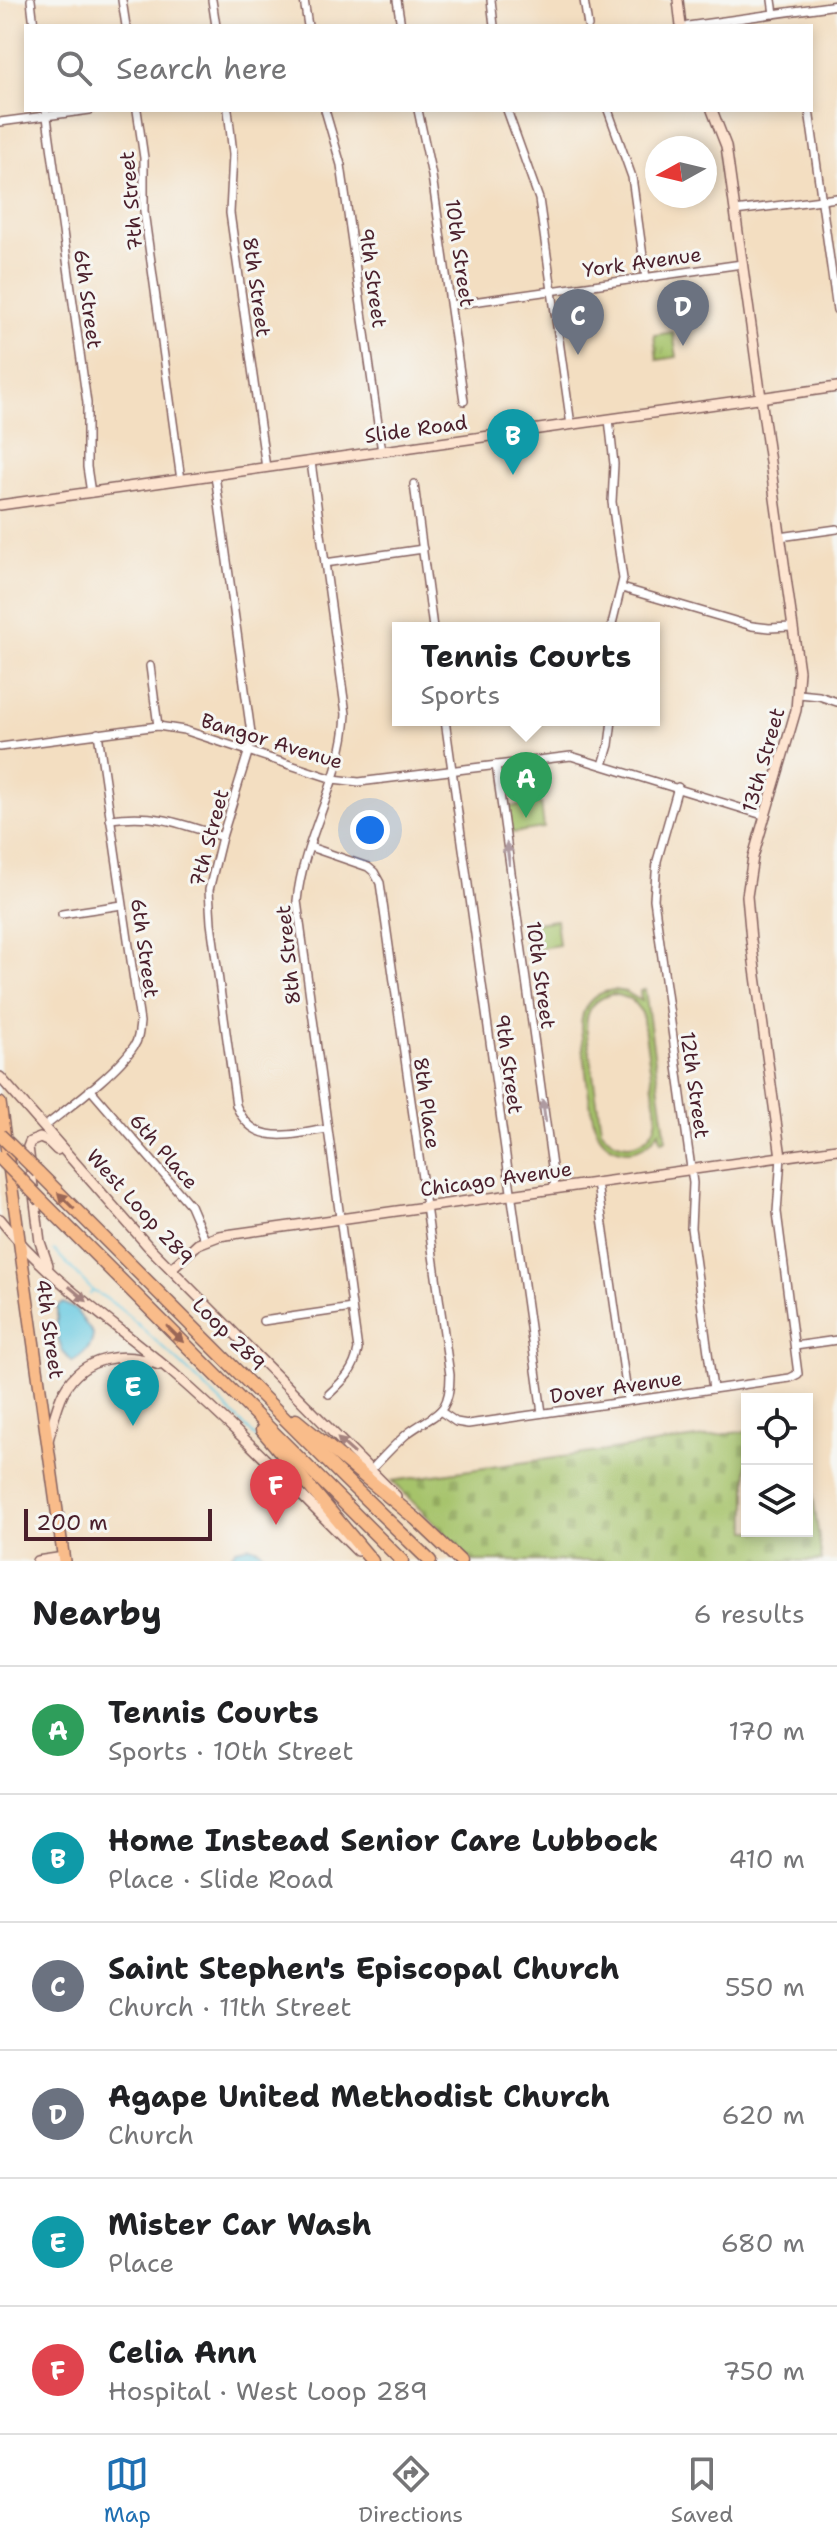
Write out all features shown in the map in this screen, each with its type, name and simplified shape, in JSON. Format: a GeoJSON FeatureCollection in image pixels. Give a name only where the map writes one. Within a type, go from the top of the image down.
{"type":"FeatureCollection","features":[{"type":"Feature","properties":{"kind":"highway","name":"Loop 289"},"geometry":{"type":"LineString","coordinates":[[0,1135],[430,1561]]}},
{"type":"Feature","properties":{"kind":"highway","name":"Loop 289"},"geometry":{"type":"LineString","coordinates":[[0,1158],[402,1561]]}},
{"type":"Feature","properties":{"kind":"highway"},"geometry":{"type":"LineString","coordinates":[[203,1362],[370,1561]]}},
{"type":"Feature","properties":{"kind":"highway"},"geometry":{"type":"LineString","coordinates":[[241,1374],[416,1519],[460,1561]]}},
{"type":"Feature","properties":{"kind":"main road"},"geometry":{"type":"LineString","coordinates":[[678,0],[681,24]]}},
{"type":"Feature","properties":{"kind":"main road","name":"13th Street"},"geometry":{"type":"LineString","coordinates":[[713,112],[726,146],[799,671],[794,720],[749,878],[748,916],[781,1157]]}},
{"type":"Feature","properties":{"kind":"main road","name":"Slide Road"},"geometry":{"type":"LineString","coordinates":[[0,505],[837,387]]}},
{"type":"Feature","properties":{"kind":"main road","name":"West Loop 289"},"geometry":{"type":"LineString","coordinates":[[0,1077],[171,1269],[460,1561]]}},
{"type":"Feature","properties":{"kind":"main road","name":"4th Street"},"geometry":{"type":"LineString","coordinates":[[0,1103],[64,1559]]}},
{"type":"Feature","properties":{"kind":"main road"},"geometry":{"type":"LineString","coordinates":[[51,1271],[40,1242],[28,1147],[30,1142],[40,1138],[49,1142],[84,1174]]}},
{"type":"Feature","properties":{"kind":"main road","name":"Chicago Avenue"},"geometry":{"type":"LineString","coordinates":[[205,1240],[837,1149]]}},
{"type":"Feature","properties":{"kind":"main road"},"geometry":{"type":"LineString","coordinates":[[0,1219],[51,1271],[211,1406],[370,1561]]}},
{"type":"Feature","properties":{"kind":"main road"},"geometry":{"type":"LineString","coordinates":[[171,1269],[205,1240]]}},
{"type":"Feature","properties":{"kind":"main road"},"geometry":{"type":"LineString","coordinates":[[48,1440],[67,1387],[94,1363],[132,1357],[169,1370]]}},
{"type":"Feature","properties":{"kind":"main road"},"geometry":{"type":"LineString","coordinates":[[37,1561],[64,1559]]}},
{"type":"Feature","properties":{"kind":"street"},"geometry":{"type":"LineString","coordinates":[[31,0],[34,24]]}},
{"type":"Feature","properties":{"kind":"street"},"geometry":{"type":"LineString","coordinates":[[122,0],[126,24]]}},
{"type":"Feature","properties":{"kind":"street"},"geometry":{"type":"LineString","coordinates":[[212,0],[216,24]]}},
{"type":"Feature","properties":{"kind":"street"},"geometry":{"type":"LineString","coordinates":[[304,0],[308,24]]}},
{"type":"Feature","properties":{"kind":"street"},"geometry":{"type":"LineString","coordinates":[[397,0],[401,24]]}},
{"type":"Feature","properties":{"kind":"street"},"geometry":{"type":"LineString","coordinates":[[491,0],[494,24]]}},
{"type":"Feature","properties":{"kind":"street"},"geometry":{"type":"LineString","coordinates":[[584,0],[588,24]]}},
{"type":"Feature","properties":{"kind":"street"},"geometry":{"type":"LineString","coordinates":[[772,0],[774,14]]}},
{"type":"Feature","properties":{"kind":"street"},"geometry":{"type":"LineString","coordinates":[[702,24],[837,5]]}},
{"type":"Feature","properties":{"kind":"street","name":"7th Street"},"geometry":{"type":"LineString","coordinates":[[137,112],[144,158],[144,211],[181,480]]}},
{"type":"Feature","properties":{"kind":"street","name":"8th Street"},"geometry":{"type":"LineString","coordinates":[[228,112],[233,154],[230,213],[266,468]]}},
{"type":"Feature","properties":{"kind":"street","name":"9th Street"},"geometry":{"type":"LineString","coordinates":[[326,112],[341,165],[382,452]]}},
{"type":"Feature","properties":{"kind":"street","name":"10th Street"},"geometry":{"type":"LineString","coordinates":[[418,112],[432,176],[464,401]]}},
{"type":"Feature","properties":{"kind":"street"},"geometry":{"type":"LineString","coordinates":[[508,112],[536,185],[571,425]]}},
{"type":"Feature","properties":{"kind":"street"},"geometry":{"type":"LineString","coordinates":[[609,112],[632,177],[646,278]]}},
{"type":"Feature","properties":{"kind":"street"},"geometry":{"type":"LineString","coordinates":[[809,112],[837,310]]}},
{"type":"Feature","properties":{"kind":"street"},"geometry":{"type":"LineString","coordinates":[[0,122],[47,113]]}},
{"type":"Feature","properties":{"kind":"street","name":"6th Street"},"geometry":{"type":"LineString","coordinates":[[47,113],[87,403],[87,467],[91,493]]}},
{"type":"Feature","properties":{"kind":"street"},"geometry":{"type":"LineString","coordinates":[[735,211],[837,198]]}},
{"type":"Feature","properties":{"kind":"street","name":"York Avenue"},"geometry":{"type":"LineString","coordinates":[[451,305],[742,264]]}},
{"type":"Feature","properties":{"kind":"street"},"geometry":{"type":"LineString","coordinates":[[609,419],[614,464],[612,502],[622,568],[622,588],[613,622]]}},
{"type":"Feature","properties":{"kind":"street","name":"8th Street"},"geometry":{"type":"LineString","coordinates":[[311,462],[346,714],[342,747],[298,886],[298,921],[358,1350],[351,1373],[329,1394]]}},
{"type":"Feature","properties":{"kind":"street","name":"7th Street"},"geometry":{"type":"LineString","coordinates":[[215,475],[252,740],[211,875],[208,904],[235,1098],[240,1115],[265,1135],[327,1129]]}},
{"type":"Feature","properties":{"kind":"street"},"geometry":{"type":"LineString","coordinates":[[414,484],[432,622]]}},
{"type":"Feature","properties":{"kind":"street"},"geometry":{"type":"LineString","coordinates":[[780,537],[837,529]]}},
{"type":"Feature","properties":{"kind":"street"},"geometry":{"type":"LineString","coordinates":[[325,563],[423,549]]}},
{"type":"Feature","properties":{"kind":"street"},"geometry":{"type":"LineString","coordinates":[[622,588],[752,626],[792,627]]}},
{"type":"Feature","properties":{"kind":"street"},"geometry":{"type":"LineString","coordinates":[[150,666],[158,726]]}},
{"type":"Feature","properties":{"kind":"street"},"geometry":{"type":"LineString","coordinates":[[799,694],[837,702]]}},
{"type":"Feature","properties":{"kind":"street","name":"Bangor Avenue"},"geometry":{"type":"LineString","coordinates":[[0,747],[158,726],[184,730],[333,779],[359,782],[379,782],[571,756],[766,816]]}},
{"type":"Feature","properties":{"kind":"street","name":"9th Street"},"geometry":{"type":"LineString","coordinates":[[446,726],[542,1413]]}},
{"type":"Feature","properties":{"kind":"street"},"geometry":{"type":"LineString","coordinates":[[603,765],[611,726]]}},
{"type":"Feature","properties":{"kind":"street","name":"6th Street"},"geometry":{"type":"LineString","coordinates":[[44,1127],[127,1055],[139,1036],[140,1022],[98,733]]}},
{"type":"Feature","properties":{"kind":"street","name":"10th Street"},"geometry":{"type":"LineString","coordinates":[[496,765],[555,1188]]}},
{"type":"Feature","properties":{"kind":"street","name":"12th Street"},"geometry":{"type":"LineString","coordinates":[[678,787],[657,861],[654,899],[691,1170],[691,1228],[713,1389]]}},
{"type":"Feature","properties":{"kind":"street"},"geometry":{"type":"LineString","coordinates":[[110,819],[135,816],[163,818],[222,837]]}},
{"type":"Feature","properties":{"kind":"street","name":"8th Place"},"geometry":{"type":"LineString","coordinates":[[310,847],[368,867],[380,883],[450,1375],[450,1388],[440,1411]]}},
{"type":"Feature","properties":{"kind":"street"},"geometry":{"type":"LineString","coordinates":[[62,914],[122,905]]}},
{"type":"Feature","properties":{"kind":"street","name":"6th Place"},"geometry":{"type":"LineString","coordinates":[[90,1089],[148,1163],[190,1205],[205,1240]]}},
{"type":"Feature","properties":{"kind":"street"},"geometry":{"type":"LineString","coordinates":[[225,1100],[235,1098]]}},
{"type":"Feature","properties":{"kind":"street","name":"13th Street"},"geometry":{"type":"LineString","coordinates":[[781,1157],[777,1212],[798,1374]]}},
{"type":"Feature","properties":{"kind":"street"},"geometry":{"type":"LineString","coordinates":[[597,1183],[628,1400]]}},
{"type":"Feature","properties":{"kind":"street"},"geometry":{"type":"LineString","coordinates":[[263,1321],[352,1308]]}},
{"type":"Feature","properties":{"kind":"street"},"geometry":{"type":"LineString","coordinates":[[795,1346],[837,1340]]}},
{"type":"Feature","properties":{"kind":"street","name":"Dover Avenue"},"geometry":{"type":"LineString","coordinates":[[440,1411],[456,1422],[468,1424],[790,1378],[798,1374]]}},
{"type":"Feature","properties":{"kind":"street"},"geometry":{"type":"LineString","coordinates":[[371,1470],[410,1432],[440,1411]]}},
{"type":"Feature","properties":{"kind":"green space"},"geometry":{"type":"Polygon","coordinates":[[[673,332],[677,357],[657,360],[654,335],[673,332]]]}},
{"type":"Feature","properties":{"kind":"green space"},"geometry":{"type":"Polygon","coordinates":[[[541,803],[544,828],[511,833],[508,807],[541,803]]]}},
{"type":"Feature","properties":{"kind":"green space"},"geometry":{"type":"Polygon","coordinates":[[[556,920],[559,945],[527,950],[523,925],[556,920]]]}},
{"type":"Feature","properties":{"kind":"green space"},"geometry":{"type":"Polygon","coordinates":[[[645,990],[666,1140],[661,1141],[659,1131],[647,1145],[629,1151],[611,1146],[598,1133],[585,1066],[582,1020],[589,1002],[606,992],[626,992],[641,1001],[640,991],[645,990]],[[613,994],[601,998],[593,1005],[586,1021],[601,1129],[617,1143],[626,1145],[635,1144],[650,1134],[657,1114],[642,1013],[631,999],[613,994]]]}},
{"type":"Feature","properties":{"kind":"green space"},"geometry":{"type":"Polygon","coordinates":[[[741,1432],[741,1537],[813,1537],[813,1497],[822,1561],[472,1561],[392,1481],[741,1432]]]}},
{"type":"Feature","properties":{"kind":"water"},"geometry":{"type":"Polygon","coordinates":[[[63,1303],[75,1309],[93,1334],[87,1350],[72,1362],[54,1333],[57,1329],[57,1307],[63,1303]]]}},
{"type":"Feature","properties":{"kind":"water"},"geometry":{"type":"Polygon","coordinates":[[[250,1546],[259,1549],[271,1561],[232,1561],[231,1556],[236,1549],[250,1546]]]}},
{"type":"Feature","properties":{"kind":"waterway"},"geometry":{"type":"LineString","coordinates":[[54,1250],[92,1290]]}},
{"type":"Feature","properties":{"kind":"waterway"},"geometry":{"type":"LineString","coordinates":[[90,1294],[93,1291],[102,1296],[141,1327],[195,1377],[306,1492]]}},
{"type":"Feature","properties":{"kind":"waterway"},"geometry":{"type":"LineString","coordinates":[[77,1311],[80,1307]]}},
{"type":"Feature","properties":{"kind":"waterway"},"geometry":{"type":"LineString","coordinates":[[46,1334],[54,1333]]}},
{"type":"Feature","properties":{"kind":"place","name":"Agape United Methodist Church"},"geometry":{"type":"Point","coordinates":[683,346]}},
{"type":"Feature","properties":{"kind":"place","name":"Saint Stephen's Episcopal Church"},"geometry":{"type":"Point","coordinates":[578,355]}},
{"type":"Feature","properties":{"kind":"place","name":"Home Instead Senior Care Lubbock"},"geometry":{"type":"Point","coordinates":[513,475]}},
{"type":"Feature","properties":{"kind":"place","name":"Tennis Courts"},"geometry":{"type":"Point","coordinates":[526,818]}},
{"type":"Feature","properties":{"kind":"place","name":"Mister Car Wash"},"geometry":{"type":"Point","coordinates":[133,1426]}},
{"type":"Feature","properties":{"kind":"place","name":"Celia Ann"},"geometry":{"type":"Point","coordinates":[276,1525]}}]}
